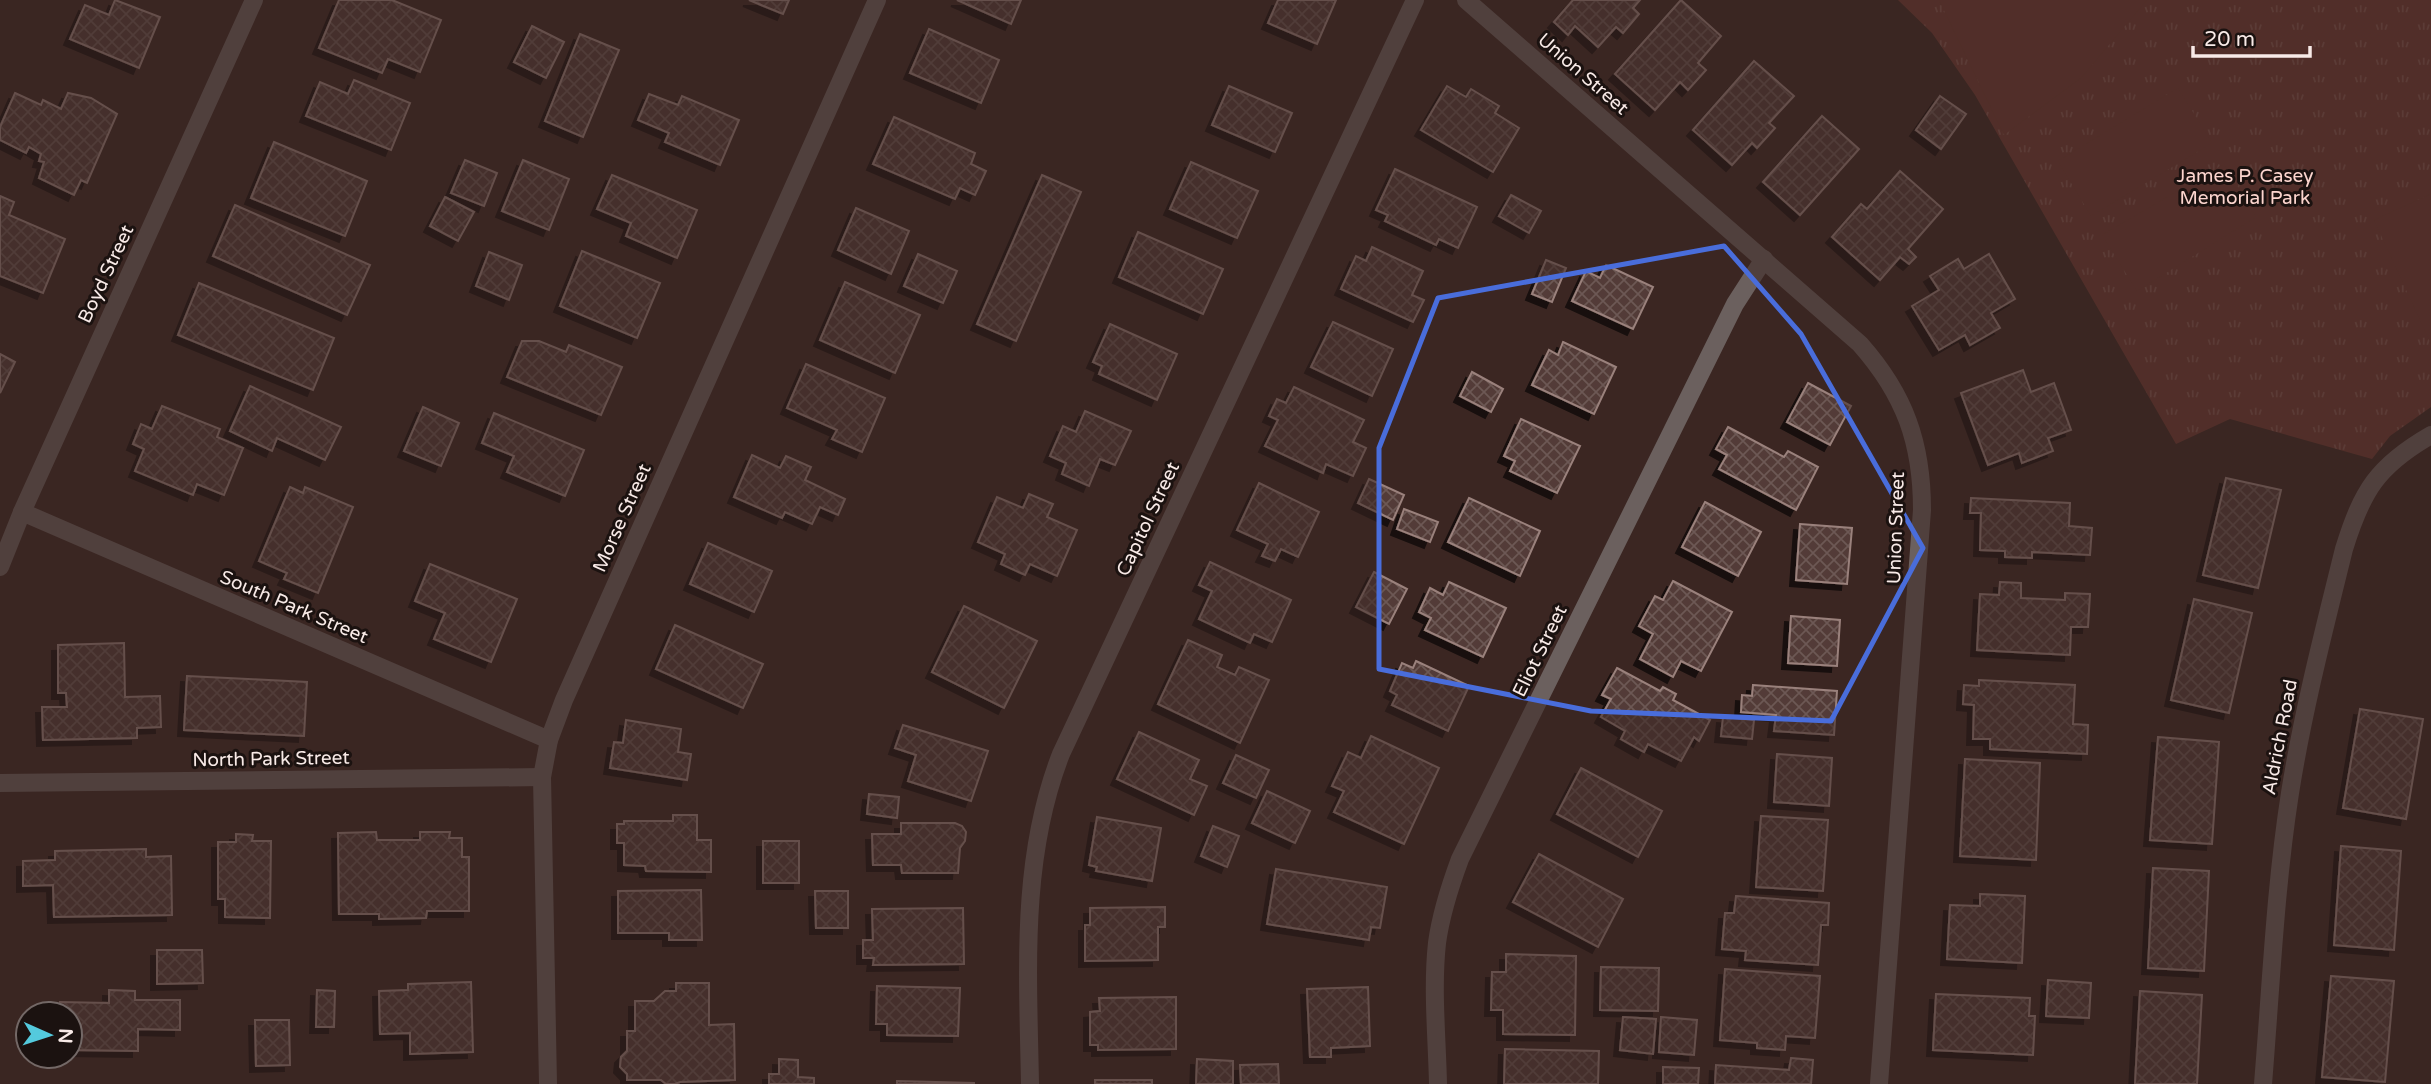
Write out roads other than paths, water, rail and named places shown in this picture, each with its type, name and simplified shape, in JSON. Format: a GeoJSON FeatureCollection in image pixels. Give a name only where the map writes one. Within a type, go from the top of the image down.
{"type":"FeatureCollection","features":[{"type":"Feature","properties":{"kind":"street","name":"Boyd Street"},"geometry":{"type":"LineString","coordinates":[[0,567],[22,512],[254,0]]}},
{"type":"Feature","properties":{"kind":"street","name":"Morse Street"},"geometry":{"type":"LineString","coordinates":[[548,1084],[542,777],[549,740],[564,700],[877,0]]}},
{"type":"Feature","properties":{"kind":"street","name":"Capitol Street"},"geometry":{"type":"LineString","coordinates":[[1030,1084],[1029,912],[1035,843],[1050,782],[1415,0]]}},
{"type":"Feature","properties":{"kind":"street","name":"Union Street"},"geometry":{"type":"LineString","coordinates":[[1466,0],[1837,323],[1876,362],[1909,420],[1919,462],[1922,510],[1879,1084]]}},
{"type":"Feature","properties":{"kind":"street","name":"Eliot Street"},"geometry":{"type":"LineString","coordinates":[[1438,1084],[1435,971],[1437,942],[1442,915],[1457,868],[1735,304],[1764,259]]}},
{"type":"Feature","properties":{"kind":"street","name":"Aldrich Road"},"geometry":{"type":"LineString","coordinates":[[2263,1084],[2281,864],[2290,794],[2305,713],[2344,550],[2353,521],[2370,486],[2393,460],[2431,435]]}},
{"type":"Feature","properties":{"kind":"street","name":"South Park Street"},"geometry":{"type":"LineString","coordinates":[[22,512],[549,740]]}},
{"type":"Feature","properties":{"kind":"street","name":"North Park Street"},"geometry":{"type":"LineString","coordinates":[[0,783],[542,777]]}},
{"type":"Feature","properties":{"kind":"park label","name":"James P. Casey Memorial Park"},"geometry":{"type":"Point","coordinates":[2245,187]}}]}
